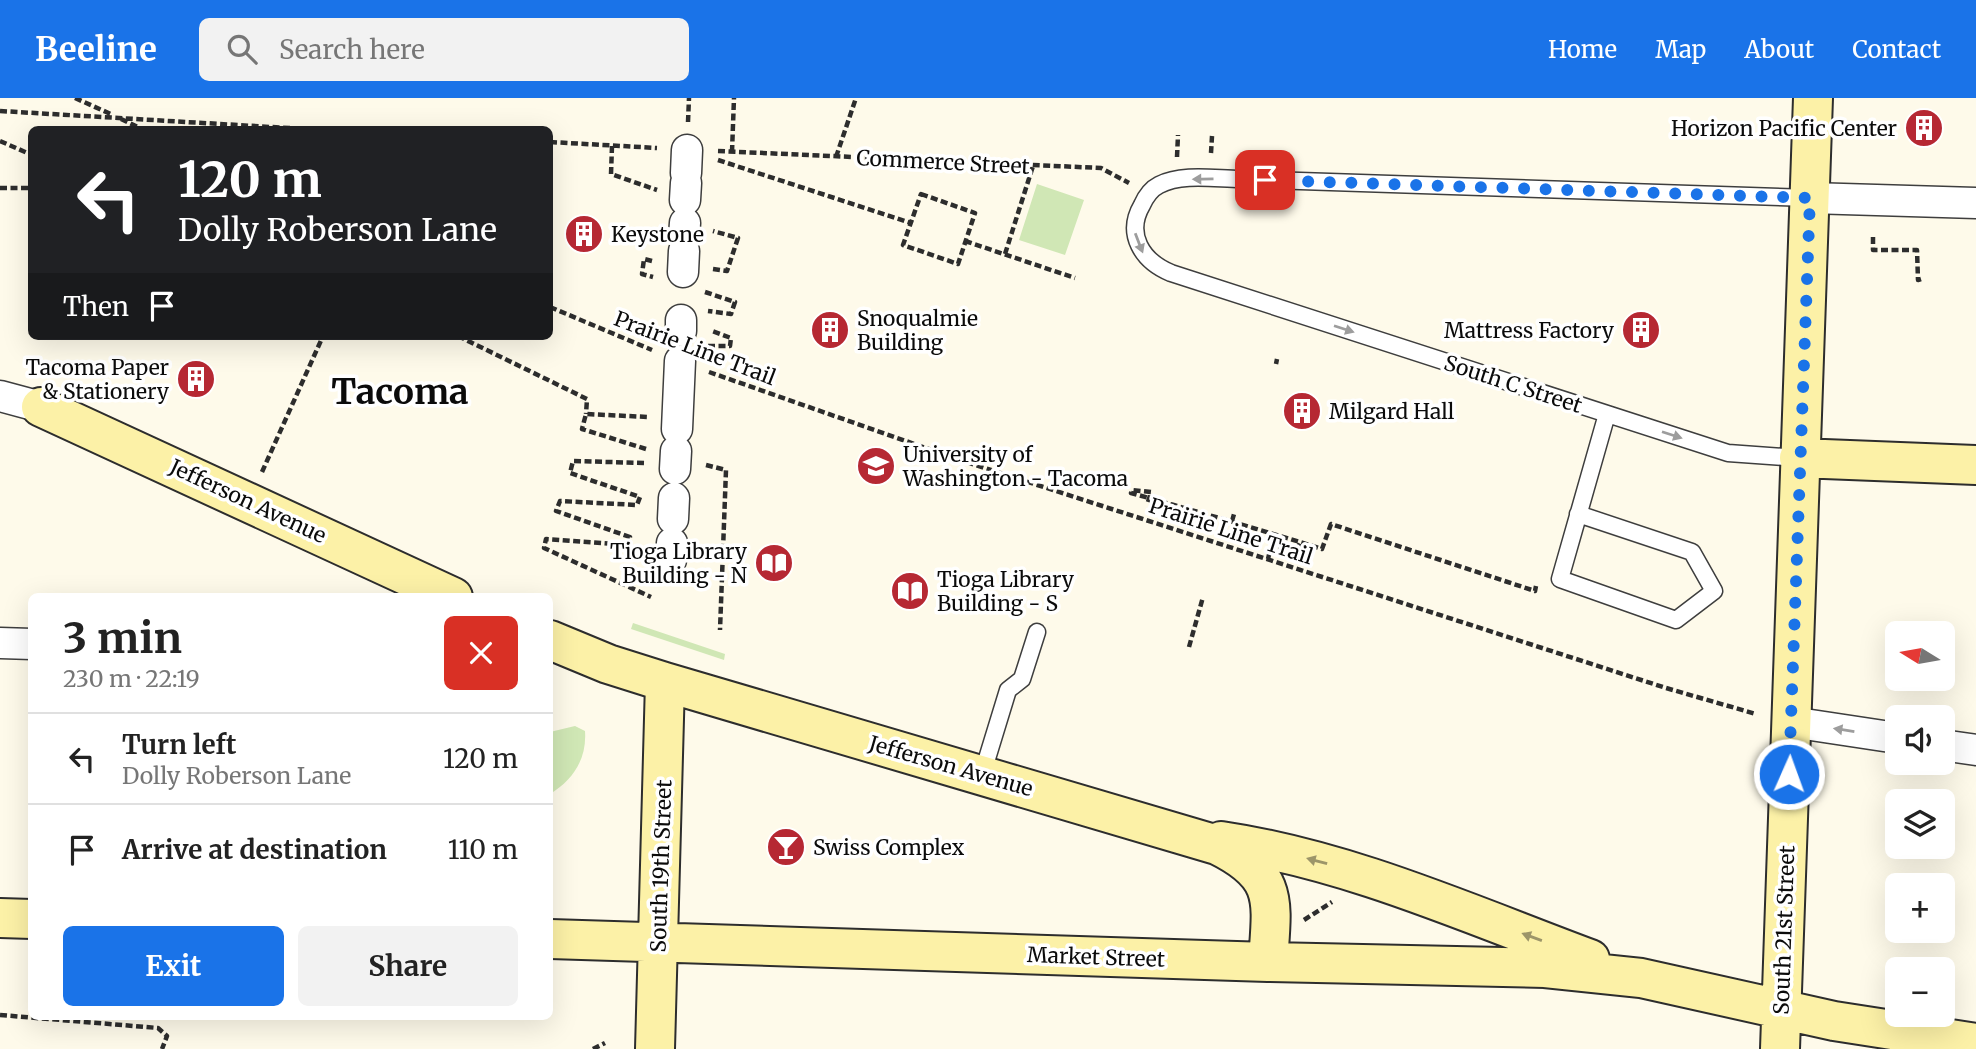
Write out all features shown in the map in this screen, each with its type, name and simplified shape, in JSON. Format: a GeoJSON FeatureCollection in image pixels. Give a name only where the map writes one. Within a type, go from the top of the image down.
{"type":"FeatureCollection","features":[{"type":"Feature","properties":{"kind":"main road","name":"South 21st Street"},"geometry":{"type":"LineString","coordinates":[[1780,1049],[1813,98]]}},
{"type":"Feature","properties":{"kind":"main road","name":"Jefferson Avenue"},"geometry":{"type":"LineString","coordinates":[[41,407],[444,593]]}},
{"type":"Feature","properties":{"kind":"main road","name":"South C Street"},"geometry":{"type":"LineString","coordinates":[[1799,458],[1976,465]]}},
{"type":"Feature","properties":{"kind":"main road","name":"Jefferson Avenue"},"geometry":{"type":"LineString","coordinates":[[553,641],[608,664],[665,682],[1217,845],[1247,862],[1268,889],[1272,901],[1268,962]]}},
{"type":"Feature","properties":{"kind":"main road","name":"South 19th Street"},"geometry":{"type":"LineString","coordinates":[[655,1049],[665,682]]}},
{"type":"Feature","properties":{"kind":"main road"},"geometry":{"type":"LineString","coordinates":[[1195,838],[1262,847],[1354,871],[1642,978],[1782,1009],[1976,1043]]}},
{"type":"Feature","properties":{"kind":"main road"},"geometry":{"type":"LineString","coordinates":[[0,918],[28,919]]}},
{"type":"Feature","properties":{"kind":"main road","name":"Market Street"},"geometry":{"type":"LineString","coordinates":[[553,939],[1545,968],[1642,978]]}},
{"type":"Feature","properties":{"kind":"street"},"geometry":{"type":"LineString","coordinates":[[1810,198],[1976,203]]}},
{"type":"Feature","properties":{"kind":"street"},"geometry":{"type":"LineString","coordinates":[[670,480],[685,267]]}},
{"type":"Feature","properties":{"kind":"street"},"geometry":{"type":"LineString","coordinates":[[0,396],[41,407]]}},
{"type":"Feature","properties":{"kind":"street"},"geometry":{"type":"LineString","coordinates":[[0,643],[28,644]]}},
{"type":"Feature","properties":{"kind":"street"},"geometry":{"type":"LineString","coordinates":[[1791,722],[1885,736]]}},
{"type":"Feature","properties":{"kind":"street"},"geometry":{"type":"LineString","coordinates":[[1955,747],[1976,750]]}},
{"type":"Feature","properties":{"kind":"lane"},"geometry":{"type":"LineString","coordinates":[[1153,189],[1177,179],[1240,179],[1810,198]]}},
{"type":"Feature","properties":{"kind":"lane","name":"South C Street"},"geometry":{"type":"LineString","coordinates":[[1153,189],[1135,216],[1134,229],[1137,243],[1146,258],[1157,267],[1738,455],[1799,458]]}},
{"type":"Feature","properties":{"kind":"lane"},"geometry":{"type":"LineString","coordinates":[[1577,514],[1692,552],[1714,591],[1676,620],[1560,579],[1577,514],[1607,414]]}},
{"type":"Feature","properties":{"kind":"lane"},"geometry":{"type":"LineString","coordinates":[[982,775],[1008,690],[1022,679],[1037,632]]}},
{"type":"Feature","properties":{"kind":"path"},"geometry":{"type":"LineString","coordinates":[[75,98],[136,126]]}},
{"type":"Feature","properties":{"kind":"path","name":"Commerce Street"},"geometry":{"type":"LineString","coordinates":[[734,98],[732,152],[1101,168],[1153,189]]}},
{"type":"Feature","properties":{"kind":"path"},"geometry":{"type":"LineString","coordinates":[[836,157],[856,98]]}},
{"type":"Feature","properties":{"kind":"path"},"geometry":{"type":"LineString","coordinates":[[0,111],[259,126]]}},
{"type":"Feature","properties":{"kind":"path"},"geometry":{"type":"LineString","coordinates":[[0,141],[28,153]]}},
{"type":"Feature","properties":{"kind":"path"},"geometry":{"type":"LineString","coordinates":[[553,142],[612,146]]}},
{"type":"Feature","properties":{"kind":"path"},"geometry":{"type":"LineString","coordinates":[[612,146],[611,174],[685,267],[731,314],[735,302],[685,267],[612,146]]}},
{"type":"Feature","properties":{"kind":"path"},"geometry":{"type":"LineString","coordinates":[[1005,254],[1033,166]]}},
{"type":"Feature","properties":{"kind":"path"},"geometry":{"type":"LineString","coordinates":[[0,188],[28,188]]}},
{"type":"Feature","properties":{"kind":"path"},"geometry":{"type":"LineString","coordinates":[[921,194],[975,213],[957,264],[903,245],[911,223],[921,194]]}},
{"type":"Feature","properties":{"kind":"path"},"geometry":{"type":"LineString","coordinates":[[685,267],[911,223]]}},
{"type":"Feature","properties":{"kind":"path"},"geometry":{"type":"LineString","coordinates":[[1873,237],[1873,250],[1917,250],[1918,279],[1921,279]]}},
{"type":"Feature","properties":{"kind":"path"},"geometry":{"type":"LineString","coordinates":[[965,241],[1075,278]]}},
{"type":"Feature","properties":{"kind":"path","name":"Prairie Line Trail"},"geometry":{"type":"LineString","coordinates":[[553,306],[685,267],[960,460],[1676,691],[1791,722]]}},
{"type":"Feature","properties":{"kind":"path"},"geometry":{"type":"LineString","coordinates":[[248,501],[321,340]]}},
{"type":"Feature","properties":{"kind":"path"},"geometry":{"type":"LineString","coordinates":[[466,340],[587,399],[582,429],[670,480]]}},
{"type":"Feature","properties":{"kind":"path"},"geometry":{"type":"LineString","coordinates":[[586,414],[670,480]]}},
{"type":"Feature","properties":{"kind":"path"},"geometry":{"type":"LineString","coordinates":[[651,597],[544,548],[546,539],[628,545],[630,537],[556,511],[560,500],[637,505],[640,497],[570,473],[573,461],[670,480]]}},
{"type":"Feature","properties":{"kind":"path"},"geometry":{"type":"LineString","coordinates":[[720,630],[726,470]]}},
{"type":"Feature","properties":{"kind":"path"},"geometry":{"type":"LineString","coordinates":[[1149,500],[1322,549],[1331,524],[1535,591],[1538,578]]}},
{"type":"Feature","properties":{"kind":"path"},"geometry":{"type":"LineString","coordinates":[[1232,522],[1234,514]]}},
{"type":"Feature","properties":{"kind":"path"},"geometry":{"type":"LineString","coordinates":[[1268,559],[1271,546],[1307,556],[1308,551],[1279,536]]}},
{"type":"Feature","properties":{"kind":"path"},"geometry":{"type":"LineString","coordinates":[[1189,647],[1203,597]]}},
{"type":"Feature","properties":{"kind":"path"},"geometry":{"type":"LineString","coordinates":[[1294,926],[1338,896]]}},
{"type":"Feature","properties":{"kind":"path"},"geometry":{"type":"LineString","coordinates":[[0,1015],[28,1017]]}},
{"type":"Feature","properties":{"kind":"path"},"geometry":{"type":"LineString","coordinates":[[61,1020],[158,1028],[167,1036],[162,1049]]}},
{"type":"Feature","properties":{"kind":"path"},"geometry":{"type":"LineString","coordinates":[[593,1049],[605,1043]]}},
{"type":"Feature","properties":{"kind":"green space"},"geometry":{"type":"Polygon","coordinates":[[[1037,184],[1084,200],[1065,255],[1019,240],[1037,184]]]}},
{"type":"Feature","properties":{"kind":"green space"},"geometry":{"type":"Polygon","coordinates":[[[633,623],[725,654],[724,660],[631,629],[633,623]]]}},
{"type":"Feature","properties":{"kind":"green space"},"geometry":{"type":"Polygon","coordinates":[[[575,726],[585,731],[584,751],[577,768],[553,792],[553,731],[575,726]]]}},
{"type":"Feature","properties":{"kind":"place","name":"Horizon Pacific Center"},"geometry":{"type":"Point","coordinates":[1924,128]}},
{"type":"Feature","properties":{"kind":"place","name":"Keystone"},"geometry":{"type":"Point","coordinates":[584,234]}},
{"type":"Feature","properties":{"kind":"place","name":"Snoqualmie Building"},"geometry":{"type":"Point","coordinates":[830,330]}},
{"type":"Feature","properties":{"kind":"place","name":"Mattress Factory"},"geometry":{"type":"Point","coordinates":[1641,330]}},
{"type":"Feature","properties":{"kind":"place","name":"Tacoma Paper & Stationery"},"geometry":{"type":"Point","coordinates":[196,379]}},
{"type":"Feature","properties":{"kind":"place","name":"Milgard Hall"},"geometry":{"type":"Point","coordinates":[1302,411]}},
{"type":"Feature","properties":{"kind":"place","name":"University of Washington - Tacoma"},"geometry":{"type":"Point","coordinates":[876,466]}},
{"type":"Feature","properties":{"kind":"place","name":"Tioga Library Building - N"},"geometry":{"type":"Point","coordinates":[774,563]}},
{"type":"Feature","properties":{"kind":"place","name":"Tioga Library Building - S"},"geometry":{"type":"Point","coordinates":[910,591]}},
{"type":"Feature","properties":{"kind":"place","name":"Swiss Complex"},"geometry":{"type":"Point","coordinates":[786,847]}},
{"type":"Feature","properties":{"kind":"district","name":"Tacoma"},"geometry":{"type":"Point","coordinates":[400,392]}},
{"type":"Feature","properties":{"kind":"route"},"geometry":{"type":"LineString","coordinates":[[1265,180],[1810,198],[1789,774]]}}]}
